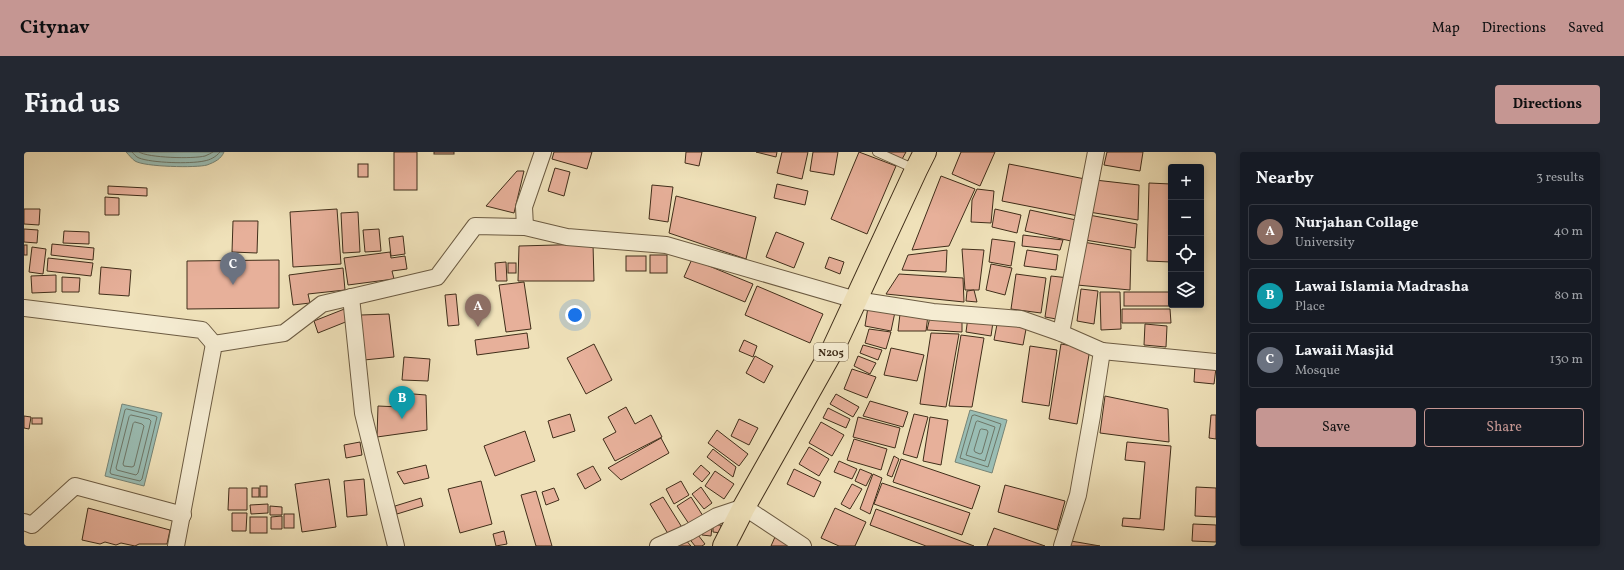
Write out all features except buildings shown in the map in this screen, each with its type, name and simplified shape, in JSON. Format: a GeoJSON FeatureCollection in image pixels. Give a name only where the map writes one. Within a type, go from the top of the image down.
{"type":"FeatureCollection","features":[{"type":"Feature","properties":{"kind":"highway","name":"N205"},"geometry":{"type":"LineString","coordinates":[[724,546],[744,507],[833,349],[920,161]]}},
{"type":"Feature","properties":{"kind":"street"},"geometry":{"type":"LineString","coordinates":[[525,227],[524,206],[543,152]]}},
{"type":"Feature","properties":{"kind":"street"},"geometry":{"type":"LineString","coordinates":[[1061,333],[1096,152]]}},
{"type":"Feature","properties":{"kind":"street"},"geometry":{"type":"LineString","coordinates":[[214,344],[284,333],[322,304],[437,277],[475,226],[525,227],[567,237],[666,245],[856,300],[933,312],[1021,319],[1061,333],[1102,351],[1216,362]]}},
{"type":"Feature","properties":{"kind":"street"},"geometry":{"type":"LineString","coordinates":[[351,298],[363,413],[396,546]]}},
{"type":"Feature","properties":{"kind":"street"},"geometry":{"type":"LineString","coordinates":[[24,308],[202,330],[214,344]]}},
{"type":"Feature","properties":{"kind":"street"},"geometry":{"type":"LineString","coordinates":[[176,546],[214,344]]}},
{"type":"Feature","properties":{"kind":"street"},"geometry":{"type":"LineString","coordinates":[[1062,546],[1078,495],[1102,351]]}},
{"type":"Feature","properties":{"kind":"street"},"geometry":{"type":"LineString","coordinates":[[24,522],[32,525],[75,486],[183,515]]}},
{"type":"Feature","properties":{"kind":"street"},"geometry":{"type":"LineString","coordinates":[[658,546],[690,532],[717,516],[744,507],[803,546]]}},
{"type":"Feature","properties":{"kind":"lane"},"geometry":{"type":"LineString","coordinates":[[877,152],[920,161]]}},
{"type":"Feature","properties":{"kind":"water"},"geometry":{"type":"Polygon","coordinates":[[[126,152],[224,152],[221,157],[213,163],[201,166],[182,167],[140,163],[135,161],[126,152]]]}},
{"type":"Feature","properties":{"kind":"water"},"geometry":{"type":"Polygon","coordinates":[[[122,404],[162,413],[144,486],[105,476],[122,404]]]}},
{"type":"Feature","properties":{"kind":"water"},"geometry":{"type":"Polygon","coordinates":[[[970,410],[1007,420],[992,473],[955,462],[970,410]]]}},
{"type":"Feature","properties":{"kind":"place","name":"Lawaii Masjid"},"geometry":{"type":"Point","coordinates":[233,285]}},
{"type":"Feature","properties":{"kind":"place","name":"Nurjahan Collage"},"geometry":{"type":"Point","coordinates":[478,327]}},
{"type":"Feature","properties":{"kind":"place","name":"Lawai Islamia Madrasha"},"geometry":{"type":"Point","coordinates":[402,419]}}]}
